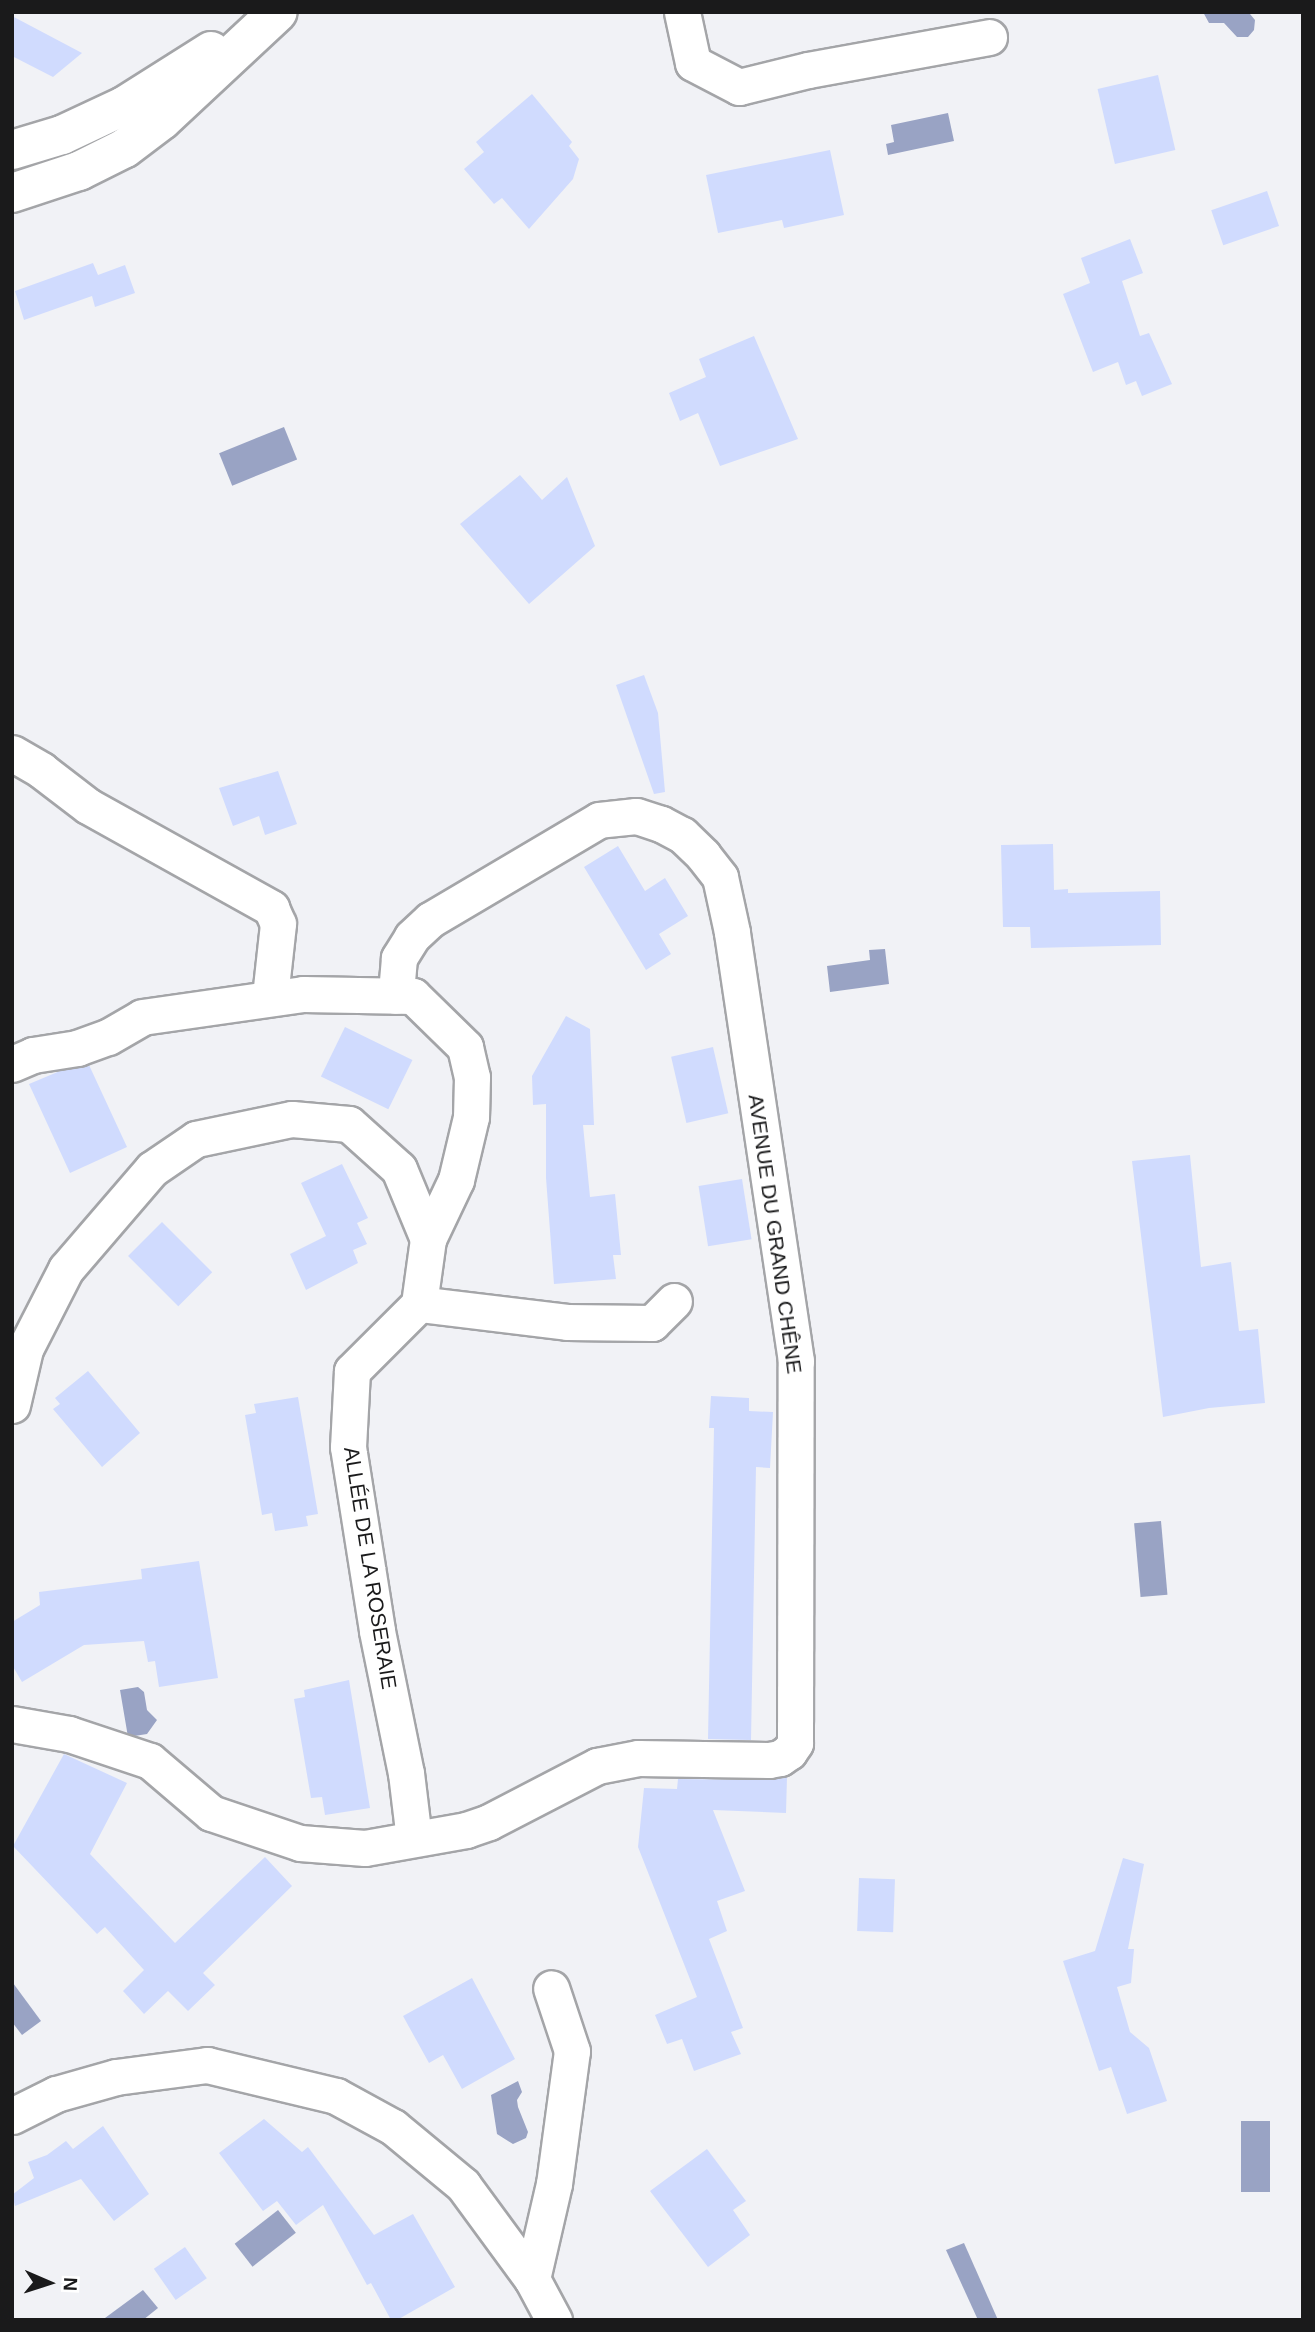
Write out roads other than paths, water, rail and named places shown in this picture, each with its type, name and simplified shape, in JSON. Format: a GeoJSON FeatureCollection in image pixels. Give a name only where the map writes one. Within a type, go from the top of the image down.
{"type":"FeatureCollection","features":[{"type":"Feature","properties":{"kind":"main road"},"geometry":{"type":"LineString","coordinates":[[12,150],[62,135],[124,106],[276,14]]}},
{"type":"Feature","properties":{"kind":"main road"},"geometry":{"type":"LineString","coordinates":[[12,192],[79,171],[125,148],[162,120],[276,14]]}},
{"type":"Feature","properties":{"kind":"street"},"geometry":{"type":"LineString","coordinates":[[682,12],[693,63],[739,87],[808,69],[989,37]]}},
{"type":"Feature","properties":{"kind":"street"},"geometry":{"type":"LineString","coordinates":[[12,754],[41,770],[88,806],[271,908],[278,924],[270,997]]}},
{"type":"Feature","properties":{"kind":"street","name":"AVENUE DU GRAND CHÊNE"},"geometry":{"type":"LineString","coordinates":[[396,996],[399,958],[412,937],[430,920],[600,820],[636,816],[661,824],[682,835],[703,855],[720,877],[732,932],[796,1361],[795,1714],[794,1743],[789,1752],[780,1758],[753,1761],[638,1758],[597,1766],[489,1822],[466,1830],[414,1839]]}},
{"type":"Feature","properties":{"kind":"street"},"geometry":{"type":"LineString","coordinates":[[12,1064],[33,1055],[77,1048],[97,1041],[142,1017],[303,994],[413,996],[464,1047],[471,1077],[471,1117],[456,1181],[428,1239],[419,1304],[567,1322],[652,1323],[674,1301]]}},
{"type":"Feature","properties":{"kind":"street"},"geometry":{"type":"LineString","coordinates":[[12,1405],[25,1349],[66,1269],[152,1169],[197,1139],[292,1119],[349,1125],[399,1169],[428,1239]]}},
{"type":"Feature","properties":{"kind":"street","name":"ALLÉE DE LA ROSERAIE"},"geometry":{"type":"LineString","coordinates":[[414,1839],[406,1773],[377,1631],[348,1447],[352,1371],[419,1304]]}},
{"type":"Feature","properties":{"kind":"street"},"geometry":{"type":"LineString","coordinates":[[12,1724],[69,1734],[150,1761],[211,1813],[300,1843],[365,1848],[414,1839]]}},
{"type":"Feature","properties":{"kind":"street"},"geometry":{"type":"LineString","coordinates":[[532,2279],[554,2184],[572,2051],[551,1988]]}},
{"type":"Feature","properties":{"kind":"street"},"geometry":{"type":"LineString","coordinates":[[12,2116],[56,2094],[116,2077],[207,2065],[336,2096],[393,2127],[463,2185],[532,2279],[554,2320]]}},
{"type":"Feature","properties":{"kind":"water"},"geometry":{"type":"Polygon","coordinates":[[[1203,12],[1250,14],[1255,20],[1254,30],[1248,37],[1237,37],[1224,23],[1209,23],[1203,12]]]}},
{"type":"Feature","properties":{"kind":"water"},"geometry":{"type":"Polygon","coordinates":[[[948,113],[954,141],[888,155],[886,144],[894,142],[891,125],[948,113]]]}},
{"type":"Feature","properties":{"kind":"water"},"geometry":{"type":"Polygon","coordinates":[[[284,427],[297,459],[232,486],[219,453],[284,427]]]}},
{"type":"Feature","properties":{"kind":"water"},"geometry":{"type":"Polygon","coordinates":[[[885,949],[889,984],[830,992],[827,966],[870,960],[869,950],[885,949]]]}},
{"type":"Feature","properties":{"kind":"water"},"geometry":{"type":"Polygon","coordinates":[[[1161,1521],[1167,1595],[1141,1597],[1134,1523],[1161,1521]]]}},
{"type":"Feature","properties":{"kind":"water"},"geometry":{"type":"Polygon","coordinates":[[[138,1687],[144,1692],[147,1710],[157,1720],[147,1734],[128,1737],[120,1690],[138,1687]]]}},
{"type":"Feature","properties":{"kind":"water"},"geometry":{"type":"Polygon","coordinates":[[[13,1983],[41,2021],[22,2035],[12,2022],[13,1983]]]}},
{"type":"Feature","properties":{"kind":"water"},"geometry":{"type":"Polygon","coordinates":[[[518,2081],[522,2092],[517,2100],[518,2107],[528,2132],[526,2138],[513,2144],[497,2134],[491,2095],[518,2081]]]}},
{"type":"Feature","properties":{"kind":"water"},"geometry":{"type":"Polygon","coordinates":[[[1241,2121],[1270,2121],[1270,2192],[1241,2192],[1241,2121]]]}},
{"type":"Feature","properties":{"kind":"water"},"geometry":{"type":"Polygon","coordinates":[[[278,2210],[296,2233],[253,2267],[235,2244],[278,2210]]]}},
{"type":"Feature","properties":{"kind":"water"},"geometry":{"type":"Polygon","coordinates":[[[964,2243],[998,2320],[978,2320],[946,2250],[964,2243]]]}},
{"type":"Feature","properties":{"kind":"water"},"geometry":{"type":"Polygon","coordinates":[[[143,2290],[158,2308],[143,2320],[105,2318],[143,2290]]]}}]}
